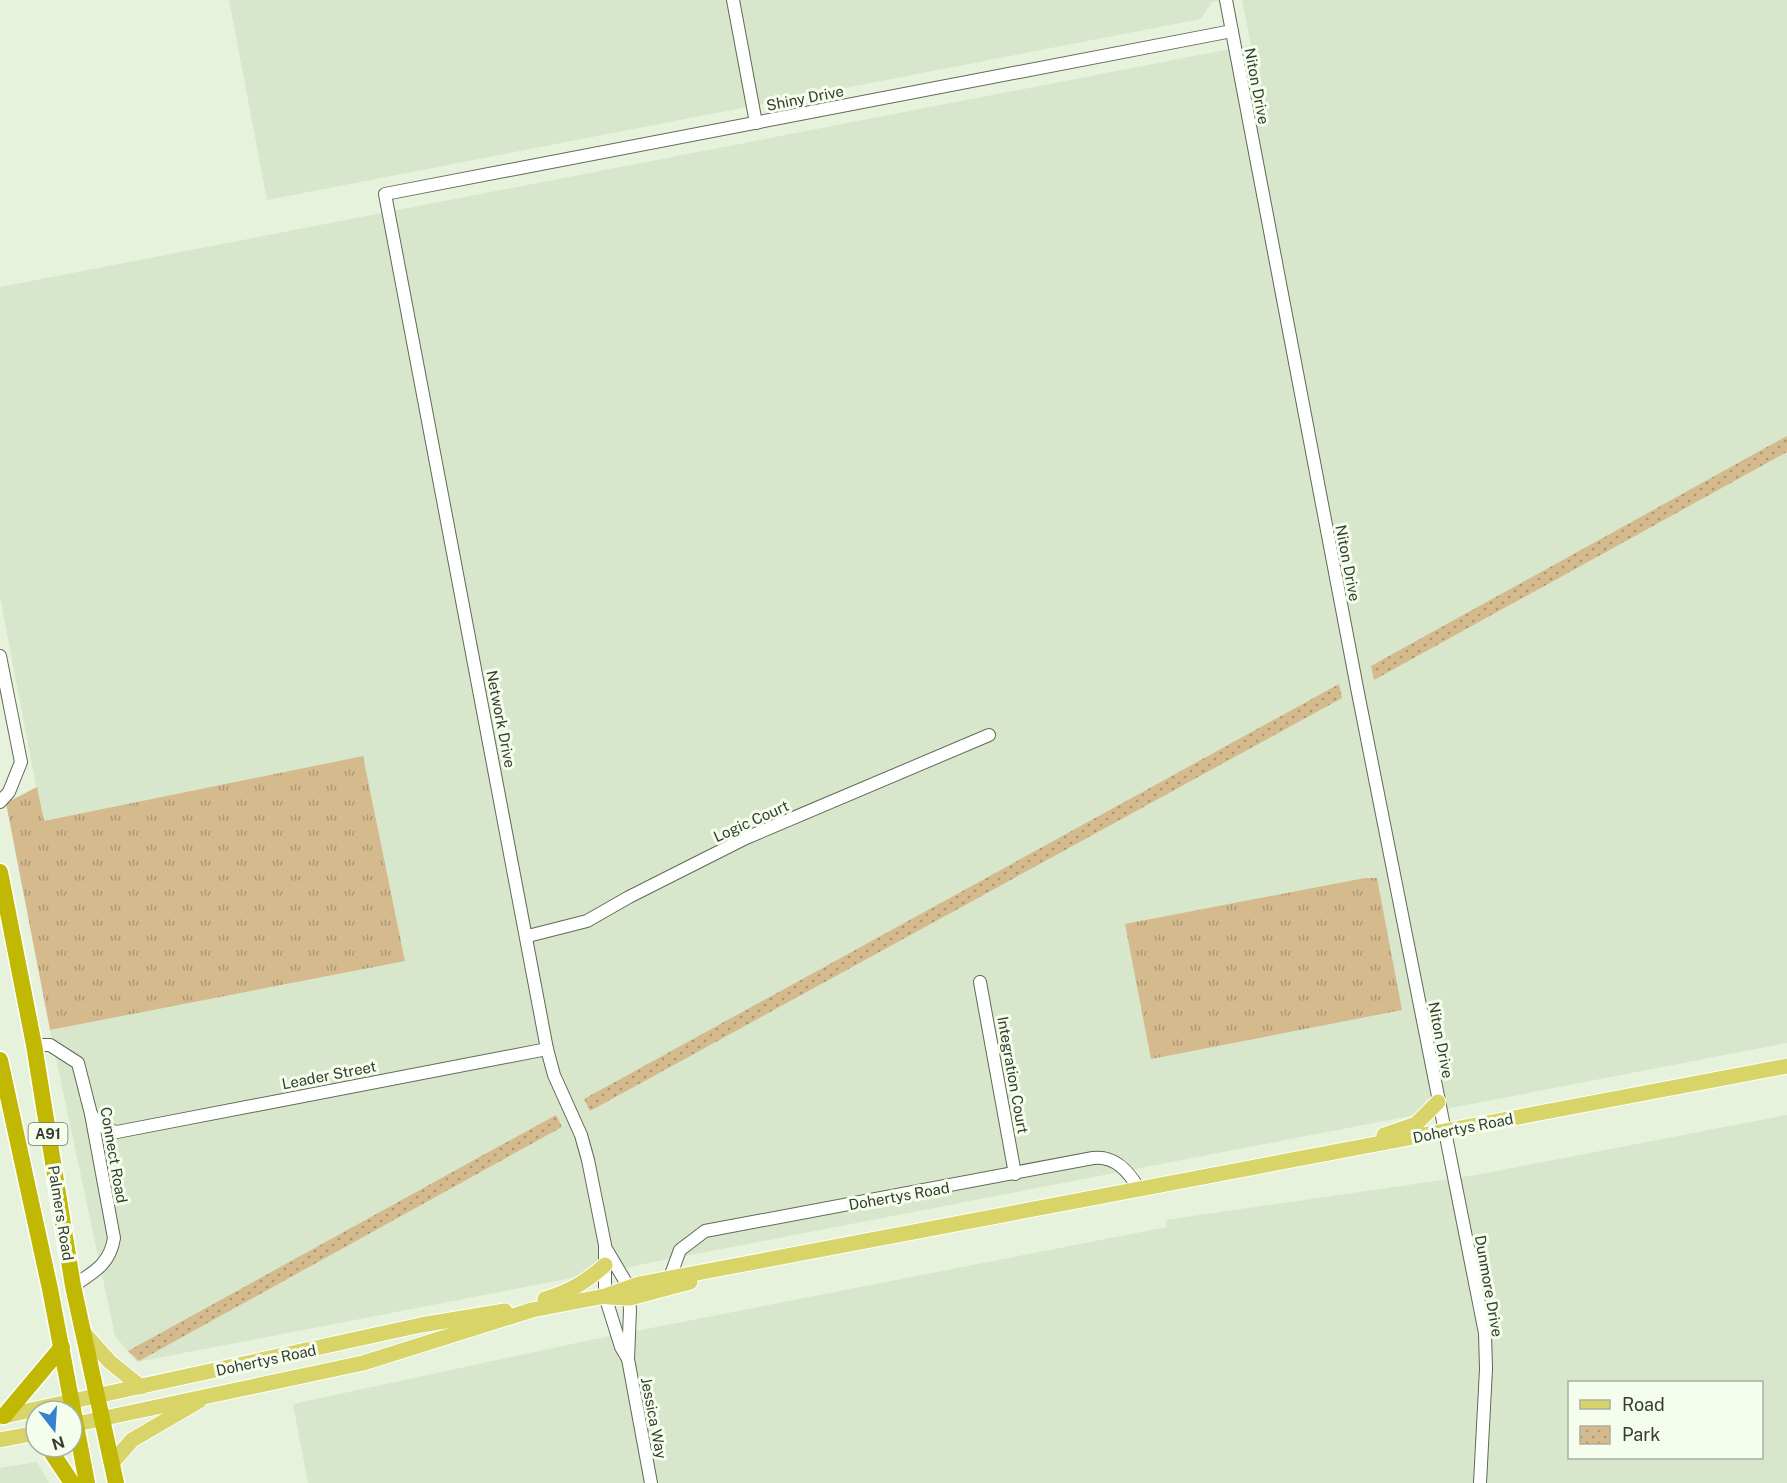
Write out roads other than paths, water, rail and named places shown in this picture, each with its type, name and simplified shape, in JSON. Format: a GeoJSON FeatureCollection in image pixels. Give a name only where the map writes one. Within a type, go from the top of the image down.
{"type":"FeatureCollection","features":[{"type":"Feature","properties":{"kind":"highway","name":"Palmers Road"},"geometry":{"type":"LineString","coordinates":[[0,872],[33,1045],[73,1286],[116,1483]]}},
{"type":"Feature","properties":{"kind":"highway","name":"Palmers Road"},"geometry":{"type":"LineString","coordinates":[[0,1060],[71,1399]]}},
{"type":"Feature","properties":{"kind":"highway"},"geometry":{"type":"LineString","coordinates":[[2,1417],[62,1347]]}},
{"type":"Feature","properties":{"kind":"highway"},"geometry":{"type":"LineString","coordinates":[[56,1459],[72,1483]]}},
{"type":"Feature","properties":{"kind":"highway","name":"Palmers Road"},"geometry":{"type":"LineString","coordinates":[[82,1459],[87,1483]]}},
{"type":"Feature","properties":{"kind":"main road","name":"Dohertys Road"},"geometry":{"type":"LineString","coordinates":[[629,1292],[670,1277],[1787,1066]]}},
{"type":"Feature","properties":{"kind":"main road"},"geometry":{"type":"LineString","coordinates":[[1257,1167],[1290,1152],[1394,1133],[1416,1124],[1438,1102]]}},
{"type":"Feature","properties":{"kind":"main road"},"geometry":{"type":"LineString","coordinates":[[502,1311],[566,1293],[589,1280],[605,1265]]}},
{"type":"Feature","properties":{"kind":"main road","name":"Dohertys Road"},"geometry":{"type":"LineString","coordinates":[[84,1422],[363,1363],[532,1310],[629,1292],[741,1265]]}},
{"type":"Feature","properties":{"kind":"main road","name":"Dohertys Road"},"geometry":{"type":"LineString","coordinates":[[84,1400],[421,1325],[502,1311],[532,1310]]}},
{"type":"Feature","properties":{"kind":"main road"},"geometry":{"type":"LineString","coordinates":[[83,1332],[110,1362],[141,1387]]}},
{"type":"Feature","properties":{"kind":"main road"},"geometry":{"type":"LineString","coordinates":[[112,1463],[132,1440],[212,1394]]}},
{"type":"Feature","properties":{"kind":"main road","name":"Dohertys Road"},"geometry":{"type":"LineString","coordinates":[[2,1417],[24,1412]]}},
{"type":"Feature","properties":{"kind":"main road"},"geometry":{"type":"LineString","coordinates":[[0,1440],[24,1436]]}},
{"type":"Feature","properties":{"kind":"street"},"geometry":{"type":"LineString","coordinates":[[732,0],[756,123]]}},
{"type":"Feature","properties":{"kind":"street","name":"Niton Drive"},"geometry":{"type":"LineString","coordinates":[[1226,0],[1444,1132]]}},
{"type":"Feature","properties":{"kind":"street","name":"Shiny Drive"},"geometry":{"type":"LineString","coordinates":[[385,194],[1232,31]]}},
{"type":"Feature","properties":{"kind":"street","name":"Network Drive"},"geometry":{"type":"LineString","coordinates":[[385,194],[528,936],[547,1049],[554,1075],[586,1152],[604,1245],[605,1296]]}},
{"type":"Feature","properties":{"kind":"street"},"geometry":{"type":"LineString","coordinates":[[0,656],[21,762],[9,792],[0,802]]}},
{"type":"Feature","properties":{"kind":"street","name":"Logic Court"},"geometry":{"type":"LineString","coordinates":[[528,936],[587,921],[746,838],[989,735]]}},
{"type":"Feature","properties":{"kind":"street","name":"Integration Court"},"geometry":{"type":"LineString","coordinates":[[980,982],[1015,1174]]}},
{"type":"Feature","properties":{"kind":"street","name":"Connect Road"},"geometry":{"type":"LineString","coordinates":[[33,1045],[50,1045],[78,1063],[91,1114],[114,1238],[106,1262],[73,1286]]}},
{"type":"Feature","properties":{"kind":"street","name":"Leader Street"},"geometry":{"type":"LineString","coordinates":[[117,1132],[547,1049]]}},
{"type":"Feature","properties":{"kind":"street"},"geometry":{"type":"LineString","coordinates":[[91,1114],[96,1123],[107,1130],[117,1132]]}},
{"type":"Feature","properties":{"kind":"street"},"geometry":{"type":"LineString","coordinates":[[99,1156],[106,1141],[117,1132]]}},
{"type":"Feature","properties":{"kind":"street","name":"Dunmore Drive"},"geometry":{"type":"LineString","coordinates":[[1444,1132],[1485,1333],[1486,1369],[1480,1483]]}},
{"type":"Feature","properties":{"kind":"street","name":"Dohertys Road"},"geometry":{"type":"LineString","coordinates":[[670,1277],[680,1250],[705,1231],[1104,1156],[1130,1173],[1139,1189]]}},
{"type":"Feature","properties":{"kind":"street","name":"Network Drive"},"geometry":{"type":"LineString","coordinates":[[604,1245],[629,1292]]}},
{"type":"Feature","properties":{"kind":"street","name":"Jessica Way"},"geometry":{"type":"LineString","coordinates":[[629,1292],[628,1359],[651,1483]]}},
{"type":"Feature","properties":{"kind":"street","name":"Jessica Way"},"geometry":{"type":"LineString","coordinates":[[605,1296],[621,1347],[628,1359]]}}]}
